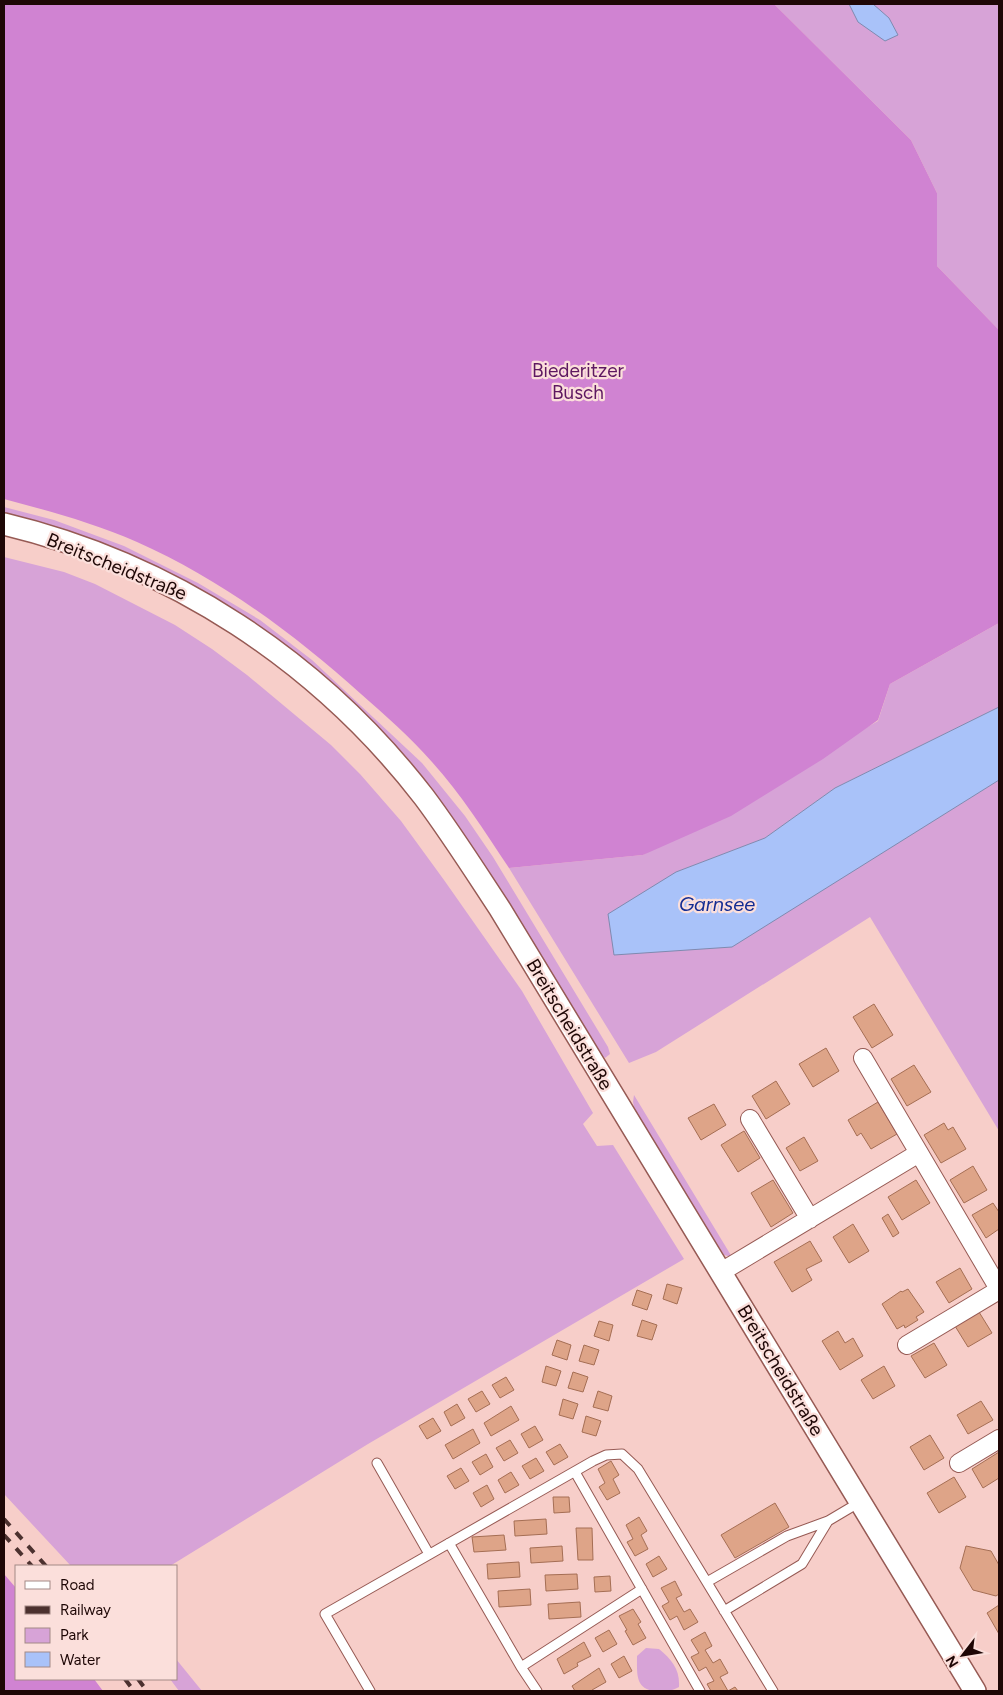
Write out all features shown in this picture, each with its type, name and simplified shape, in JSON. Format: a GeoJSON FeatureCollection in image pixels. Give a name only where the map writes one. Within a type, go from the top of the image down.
{"type":"FeatureCollection","features":[{"type":"Feature","properties":{"kind":"street","name":"Breitscheidstraße"},"geometry":{"type":"LineString","coordinates":[[4,524],[104,556],[188,594],[232,620],[280,654],[333,698],[368,733],[423,797],[471,864],[500,909],[975,1691]]}},
{"type":"Feature","properties":{"kind":"street"},"geometry":{"type":"LineString","coordinates":[[863,1058],[999,1290],[907,1344]]}},
{"type":"Feature","properties":{"kind":"street"},"geometry":{"type":"LineString","coordinates":[[750,1118],[810,1219]]}},
{"type":"Feature","properties":{"kind":"street"},"geometry":{"type":"LineString","coordinates":[[721,1272],[919,1153]]}},
{"type":"Feature","properties":{"kind":"street"},"geometry":{"type":"LineString","coordinates":[[959,1463],[999,1439]]}},
{"type":"Feature","properties":{"kind":"lane"},"geometry":{"type":"LineString","coordinates":[[370,1691],[325,1614],[606,1455],[622,1454],[638,1469],[773,1691]]}},
{"type":"Feature","properties":{"kind":"lane"},"geometry":{"type":"LineString","coordinates":[[377,1463],[429,1554]]}},
{"type":"Feature","properties":{"kind":"lane"},"geometry":{"type":"LineString","coordinates":[[575,1472],[700,1691]]}},
{"type":"Feature","properties":{"kind":"lane"},"geometry":{"type":"LineString","coordinates":[[707,1582],[787,1536],[828,1521],[860,1501]]}},
{"type":"Feature","properties":{"kind":"lane"},"geometry":{"type":"LineString","coordinates":[[724,1611],[802,1564],[828,1521]]}},
{"type":"Feature","properties":{"kind":"lane"},"geometry":{"type":"LineString","coordinates":[[449,1543],[536,1691]]}},
{"type":"Feature","properties":{"kind":"lane"},"geometry":{"type":"LineString","coordinates":[[521,1667],[642,1590]]}},
{"type":"Feature","properties":{"kind":"green space","name":"Biederitzer Busch"},"geometry":{"type":"Polygon","coordinates":[[[4,4],[774,4],[911,140],[937,193],[937,266],[999,330],[999,623],[890,684],[878,720],[823,759],[731,816],[643,855],[509,868],[463,800],[424,753],[397,726],[335,671],[255,609],[197,573],[137,542],[88,523],[4,499],[4,4]]]}},
{"type":"Feature","properties":{"kind":"green space"},"geometry":{"type":"Polygon","coordinates":[[[774,4],[999,4],[999,330],[937,266],[937,193],[911,140],[774,4]]]}},
{"type":"Feature","properties":{"kind":"green space"},"geometry":{"type":"Polygon","coordinates":[[[4,507],[54,520],[124,546],[198,583],[260,620],[312,660],[422,763],[465,816],[493,857],[608,1047],[610,1054],[605,1058],[598,1052],[357,709],[307,662],[255,624],[4,515],[4,507]]]}},
{"type":"Feature","properties":{"kind":"green space"},"geometry":{"type":"Polygon","coordinates":[[[4,557],[64,572],[95,584],[175,625],[247,675],[331,745],[360,774],[401,821],[522,991],[593,1113],[583,1124],[597,1146],[613,1145],[684,1259],[368,1444],[172,1565],[70,1565],[4,1494],[4,557]]]}},
{"type":"Feature","properties":{"kind":"green space"},"geometry":{"type":"Polygon","coordinates":[[[999,623],[999,707],[835,788],[765,838],[676,872],[732,946],[999,780],[999,1131],[870,917],[656,1052],[629,1063],[509,868],[643,855],[878,721],[890,684],[999,623]]]}},
{"type":"Feature","properties":{"kind":"green space"},"geometry":{"type":"Polygon","coordinates":[[[634,1095],[732,1257],[724,1255],[635,1111],[634,1095]]]}},
{"type":"Feature","properties":{"kind":"green space"},"geometry":{"type":"Polygon","coordinates":[[[4,1574],[15,1587],[15,1680],[95,1680],[103,1691],[4,1691],[4,1574]]]}},
{"type":"Feature","properties":{"kind":"green space"},"geometry":{"type":"Polygon","coordinates":[[[646,1648],[659,1649],[668,1657],[677,1670],[679,1687],[659,1691],[645,1688],[641,1685],[637,1669],[637,1656],[646,1648]]]}},
{"type":"Feature","properties":{"kind":"green space"},"geometry":{"type":"Polygon","coordinates":[[[178,1661],[202,1691],[179,1691],[171,1680],[178,1680],[178,1661]]]}},
{"type":"Feature","properties":{"kind":"water"},"geometry":{"type":"Polygon","coordinates":[[[849,4],[873,4],[889,18],[898,35],[885,41],[858,22],[849,4]]]}},
{"type":"Feature","properties":{"kind":"water","name":"Garnsee"},"geometry":{"type":"Polygon","coordinates":[[[999,707],[999,780],[732,947],[614,955],[608,914],[676,872],[765,838],[835,788],[999,707]]]}},
{"type":"Feature","properties":{"kind":"building"},"geometry":{"type":"Polygon","coordinates":[[[874,1004],[893,1035],[872,1048],[853,1017],[874,1004]]]}},
{"type":"Feature","properties":{"kind":"building"},"geometry":{"type":"Polygon","coordinates":[[[826,1048],[839,1071],[813,1087],[799,1064],[826,1048]]]}},
{"type":"Feature","properties":{"kind":"building"},"geometry":{"type":"Polygon","coordinates":[[[914,1065],[931,1092],[907,1106],[891,1079],[914,1065]]]}},
{"type":"Feature","properties":{"kind":"building"},"geometry":{"type":"Polygon","coordinates":[[[776,1081],[790,1104],[766,1119],[752,1096],[776,1081]]]}},
{"type":"Feature","properties":{"kind":"building"},"geometry":{"type":"Polygon","coordinates":[[[878,1102],[897,1134],[871,1149],[861,1133],[857,1136],[848,1120],[878,1102]]]}},
{"type":"Feature","properties":{"kind":"building"},"geometry":{"type":"Polygon","coordinates":[[[714,1104],[726,1125],[701,1140],[688,1118],[714,1104]]]}},
{"type":"Feature","properties":{"kind":"building"},"geometry":{"type":"Polygon","coordinates":[[[944,1123],[948,1130],[953,1127],[966,1149],[941,1163],[924,1135],[944,1123]]]}},
{"type":"Feature","properties":{"kind":"building"},"geometry":{"type":"Polygon","coordinates":[[[744,1131],[760,1158],[738,1172],[721,1145],[744,1131]]]}},
{"type":"Feature","properties":{"kind":"building"},"geometry":{"type":"Polygon","coordinates":[[[804,1137],[818,1161],[800,1171],[786,1148],[804,1137]]]}},
{"type":"Feature","properties":{"kind":"building"},"geometry":{"type":"Polygon","coordinates":[[[973,1166],[987,1190],[964,1203],[950,1180],[973,1166]]]}},
{"type":"Feature","properties":{"kind":"building"},"geometry":{"type":"Polygon","coordinates":[[[773,1180],[793,1213],[771,1227],[751,1193],[773,1180]]]}},
{"type":"Feature","properties":{"kind":"building"},"geometry":{"type":"Polygon","coordinates":[[[916,1180],[930,1203],[902,1220],[888,1197],[916,1180]]]}},
{"type":"Feature","properties":{"kind":"building"},"geometry":{"type":"Polygon","coordinates":[[[993,1203],[999,1212],[999,1229],[986,1238],[972,1215],[993,1203]]]}},
{"type":"Feature","properties":{"kind":"building"},"geometry":{"type":"Polygon","coordinates":[[[888,1214],[899,1233],[893,1237],[882,1218],[888,1214]]]}},
{"type":"Feature","properties":{"kind":"building"},"geometry":{"type":"Polygon","coordinates":[[[853,1224],[869,1251],[849,1263],[833,1237],[853,1224]]]}},
{"type":"Feature","properties":{"kind":"building"},"geometry":{"type":"Polygon","coordinates":[[[810,1241],[822,1261],[806,1269],[812,1280],[792,1292],[774,1262],[810,1241]]]}},
{"type":"Feature","properties":{"kind":"building"},"geometry":{"type":"Polygon","coordinates":[[[960,1268],[972,1289],[949,1303],[936,1282],[960,1268]]]}},
{"type":"Feature","properties":{"kind":"building"},"geometry":{"type":"Polygon","coordinates":[[[667,1284],[682,1288],[677,1304],[663,1299],[667,1284]]]}},
{"type":"Feature","properties":{"kind":"building"},"geometry":{"type":"Polygon","coordinates":[[[908,1289],[924,1312],[916,1317],[918,1320],[905,1328],[904,1325],[897,1329],[882,1304],[901,1291],[908,1289]]]}},
{"type":"Feature","properties":{"kind":"building"},"geometry":{"type":"Polygon","coordinates":[[[637,1290],[652,1295],[647,1310],[632,1305],[637,1290]]]}},
{"type":"Feature","properties":{"kind":"building"},"geometry":{"type":"Polygon","coordinates":[[[979,1312],[992,1333],[968,1347],[955,1326],[979,1312]]]}},
{"type":"Feature","properties":{"kind":"building"},"geometry":{"type":"Polygon","coordinates":[[[642,1320],[657,1325],[652,1340],[637,1336],[642,1320]]]}},
{"type":"Feature","properties":{"kind":"building"},"geometry":{"type":"Polygon","coordinates":[[[599,1321],[613,1325],[609,1341],[594,1336],[599,1321]]]}},
{"type":"Feature","properties":{"kind":"building"},"geometry":{"type":"Polygon","coordinates":[[[838,1331],[845,1343],[853,1338],[863,1356],[840,1370],[822,1341],[838,1331]]]}},
{"type":"Feature","properties":{"kind":"building"},"geometry":{"type":"Polygon","coordinates":[[[557,1340],[571,1345],[567,1360],[552,1355],[557,1340]]]}},
{"type":"Feature","properties":{"kind":"building"},"geometry":{"type":"Polygon","coordinates":[[[934,1343],[947,1365],[925,1378],[911,1356],[934,1343]]]}},
{"type":"Feature","properties":{"kind":"building"},"geometry":{"type":"Polygon","coordinates":[[[584,1345],[599,1350],[594,1365],[579,1361],[584,1345]]]}},
{"type":"Feature","properties":{"kind":"building"},"geometry":{"type":"Polygon","coordinates":[[[546,1366],[561,1371],[556,1386],[542,1382],[546,1366]]]}},
{"type":"Feature","properties":{"kind":"building"},"geometry":{"type":"Polygon","coordinates":[[[884,1366],[895,1386],[873,1399],[861,1380],[884,1366]]]}},
{"type":"Feature","properties":{"kind":"building"},"geometry":{"type":"Polygon","coordinates":[[[573,1372],[588,1377],[583,1392],[568,1388],[573,1372]]]}},
{"type":"Feature","properties":{"kind":"building"},"geometry":{"type":"Polygon","coordinates":[[[506,1377],[514,1390],[500,1398],[492,1385],[506,1377]]]}},
{"type":"Feature","properties":{"kind":"building"},"geometry":{"type":"Polygon","coordinates":[[[482,1391],[490,1404],[476,1412],[468,1399],[482,1391]]]}},
{"type":"Feature","properties":{"kind":"building"},"geometry":{"type":"Polygon","coordinates":[[[598,1391],[612,1396],[608,1411],[593,1407],[598,1391]]]}},
{"type":"Feature","properties":{"kind":"building"},"geometry":{"type":"Polygon","coordinates":[[[563,1399],[578,1404],[573,1419],[559,1415],[563,1399]]]}},
{"type":"Feature","properties":{"kind":"building"},"geometry":{"type":"Polygon","coordinates":[[[981,1401],[993,1420],[968,1434],[957,1415],[981,1401]]]}},
{"type":"Feature","properties":{"kind":"building"},"geometry":{"type":"Polygon","coordinates":[[[457,1404],[465,1418],[451,1426],[444,1412],[457,1404]]]}},
{"type":"Feature","properties":{"kind":"building"},"geometry":{"type":"Polygon","coordinates":[[[511,1406],[519,1420],[491,1436],[484,1423],[511,1406]]]}},
{"type":"Feature","properties":{"kind":"building"},"geometry":{"type":"Polygon","coordinates":[[[586,1416],[601,1421],[596,1436],[582,1432],[586,1416]]]}},
{"type":"Feature","properties":{"kind":"building"},"geometry":{"type":"Polygon","coordinates":[[[433,1418],[441,1431],[427,1439],[419,1426],[433,1418]]]}},
{"type":"Feature","properties":{"kind":"building"},"geometry":{"type":"Polygon","coordinates":[[[535,1426],[543,1440],[529,1448],[521,1434],[535,1426]]]}},
{"type":"Feature","properties":{"kind":"building"},"geometry":{"type":"Polygon","coordinates":[[[473,1429],[480,1443],[453,1459],[445,1445],[473,1429]]]}},
{"type":"Feature","properties":{"kind":"building"},"geometry":{"type":"Polygon","coordinates":[[[930,1435],[944,1458],[924,1470],[910,1447],[930,1435]]]}},
{"type":"Feature","properties":{"kind":"building"},"geometry":{"type":"Polygon","coordinates":[[[510,1440],[518,1453],[504,1461],[496,1448],[510,1440]]]}},
{"type":"Feature","properties":{"kind":"building"},"geometry":{"type":"Polygon","coordinates":[[[560,1444],[568,1457],[554,1465],[546,1452],[560,1444]]]}},
{"type":"Feature","properties":{"kind":"building"},"geometry":{"type":"Polygon","coordinates":[[[999,1452],[999,1478],[983,1488],[972,1469],[999,1452]]]}},
{"type":"Feature","properties":{"kind":"building"},"geometry":{"type":"Polygon","coordinates":[[[486,1454],[493,1467],[480,1475],[472,1462],[486,1454]]]}},
{"type":"Feature","properties":{"kind":"building"},"geometry":{"type":"Polygon","coordinates":[[[536,1458],[544,1471],[530,1479],[522,1466],[536,1458]]]}},
{"type":"Feature","properties":{"kind":"building"},"geometry":{"type":"Polygon","coordinates":[[[611,1461],[619,1475],[613,1479],[620,1493],[607,1500],[599,1487],[605,1483],[598,1469],[611,1461]]]}},
{"type":"Feature","properties":{"kind":"building"},"geometry":{"type":"Polygon","coordinates":[[[461,1468],[469,1481],[455,1489],[447,1476],[461,1468]]]}},
{"type":"Feature","properties":{"kind":"building"},"geometry":{"type":"Polygon","coordinates":[[[511,1472],[519,1485],[505,1493],[498,1480],[511,1472]]]}},
{"type":"Feature","properties":{"kind":"building"},"geometry":{"type":"Polygon","coordinates":[[[954,1477],[966,1497],[939,1513],[927,1493],[954,1477]]]}},
{"type":"Feature","properties":{"kind":"building"},"geometry":{"type":"Polygon","coordinates":[[[487,1485],[494,1499],[481,1507],[473,1493],[487,1485]]]}},
{"type":"Feature","properties":{"kind":"building"},"geometry":{"type":"Polygon","coordinates":[[[553,1497],[569,1497],[570,1512],[554,1513],[553,1497]]]}},
{"type":"Feature","properties":{"kind":"building"},"geometry":{"type":"Polygon","coordinates":[[[775,1503],[789,1527],[735,1558],[721,1535],[775,1503]]]}},
{"type":"Feature","properties":{"kind":"building"},"geometry":{"type":"Polygon","coordinates":[[[639,1517],[647,1531],[641,1535],[648,1549],[635,1556],[627,1542],[633,1539],[626,1525],[639,1517]]]}},
{"type":"Feature","properties":{"kind":"building"},"geometry":{"type":"Polygon","coordinates":[[[546,1519],[547,1534],[515,1536],[514,1521],[546,1519]]]}},
{"type":"Feature","properties":{"kind":"building"},"geometry":{"type":"Polygon","coordinates":[[[576,1528],[592,1528],[593,1560],[578,1560],[576,1528]]]}},
{"type":"Feature","properties":{"kind":"building"},"geometry":{"type":"Polygon","coordinates":[[[504,1535],[506,1550],[474,1552],[472,1537],[504,1535]]]}},
{"type":"Feature","properties":{"kind":"building"},"geometry":{"type":"Polygon","coordinates":[[[562,1546],[563,1561],[531,1563],[530,1548],[562,1546]]]}},
{"type":"Feature","properties":{"kind":"building"},"geometry":{"type":"Polygon","coordinates":[[[966,1546],[991,1551],[999,1565],[999,1594],[996,1596],[973,1590],[960,1568],[966,1546]]]}},
{"type":"Feature","properties":{"kind":"building"},"geometry":{"type":"Polygon","coordinates":[[[659,1556],[667,1569],[653,1577],[646,1564],[659,1556]]]}},
{"type":"Feature","properties":{"kind":"building"},"geometry":{"type":"Polygon","coordinates":[[[519,1562],[520,1577],[488,1579],[487,1564],[519,1562]]]}},
{"type":"Feature","properties":{"kind":"building"},"geometry":{"type":"Polygon","coordinates":[[[577,1574],[578,1589],[546,1591],[545,1575],[577,1574]]]}},
{"type":"Feature","properties":{"kind":"building"},"geometry":{"type":"Polygon","coordinates":[[[610,1576],[611,1591],[595,1592],[594,1577],[610,1576]]]}},
{"type":"Feature","properties":{"kind":"building"},"geometry":{"type":"Polygon","coordinates":[[[675,1581],[682,1595],[676,1598],[684,1612],[690,1609],[698,1622],[684,1630],[677,1616],[670,1620],[662,1606],[669,1602],[661,1588],[675,1581]]]}},
{"type":"Feature","properties":{"kind":"building"},"geometry":{"type":"Polygon","coordinates":[[[530,1589],[531,1605],[499,1607],[498,1591],[530,1589]]]}},
{"type":"Feature","properties":{"kind":"building"},"geometry":{"type":"Polygon","coordinates":[[[580,1602],[581,1617],[549,1619],[548,1604],[580,1602]]]}},
{"type":"Feature","properties":{"kind":"building"},"geometry":{"type":"Polygon","coordinates":[[[999,1605],[999,1634],[987,1613],[999,1605]]]}},
{"type":"Feature","properties":{"kind":"building"},"geometry":{"type":"Polygon","coordinates":[[[633,1609],[641,1622],[638,1624],[646,1638],[633,1645],[619,1616],[633,1609]]]}},
{"type":"Feature","properties":{"kind":"building"},"geometry":{"type":"Polygon","coordinates":[[[609,1630],[617,1644],[603,1652],[595,1638],[609,1630]]]}},
{"type":"Feature","properties":{"kind":"building"},"geometry":{"type":"Polygon","coordinates":[[[705,1632],[712,1646],[705,1650],[713,1663],[720,1659],[728,1673],[720,1677],[728,1691],[711,1691],[707,1684],[714,1681],[706,1667],[699,1671],[691,1657],[699,1653],[691,1640],[705,1632]]]}},
{"type":"Feature","properties":{"kind":"building"},"geometry":{"type":"Polygon","coordinates":[[[584,1642],[591,1656],[577,1663],[578,1666],[564,1674],[557,1659],[584,1642]]]}},
{"type":"Feature","properties":{"kind":"building"},"geometry":{"type":"Polygon","coordinates":[[[624,1656],[632,1671],[619,1678],[611,1664],[624,1656]]]}},
{"type":"Feature","properties":{"kind":"building"},"geometry":{"type":"Polygon","coordinates":[[[599,1668],[606,1682],[593,1691],[575,1691],[572,1686],[599,1668]]]}},
{"type":"Feature","properties":{"kind":"building"},"geometry":{"type":"Polygon","coordinates":[[[735,1687],[738,1691],[728,1691],[735,1687]]]}},
{"type":"Feature","properties":{"kind":"railway"},"geometry":{"type":"LineString","coordinates":[[4,1519],[45,1565]]}},
{"type":"Feature","properties":{"kind":"railway"},"geometry":{"type":"LineString","coordinates":[[4,1535],[31,1565]]}},
{"type":"Feature","properties":{"kind":"railway"},"geometry":{"type":"LineString","coordinates":[[126,1680],[134,1691]]}},
{"type":"Feature","properties":{"kind":"railway"},"geometry":{"type":"LineString","coordinates":[[139,1680],[147,1691]]}}]}
